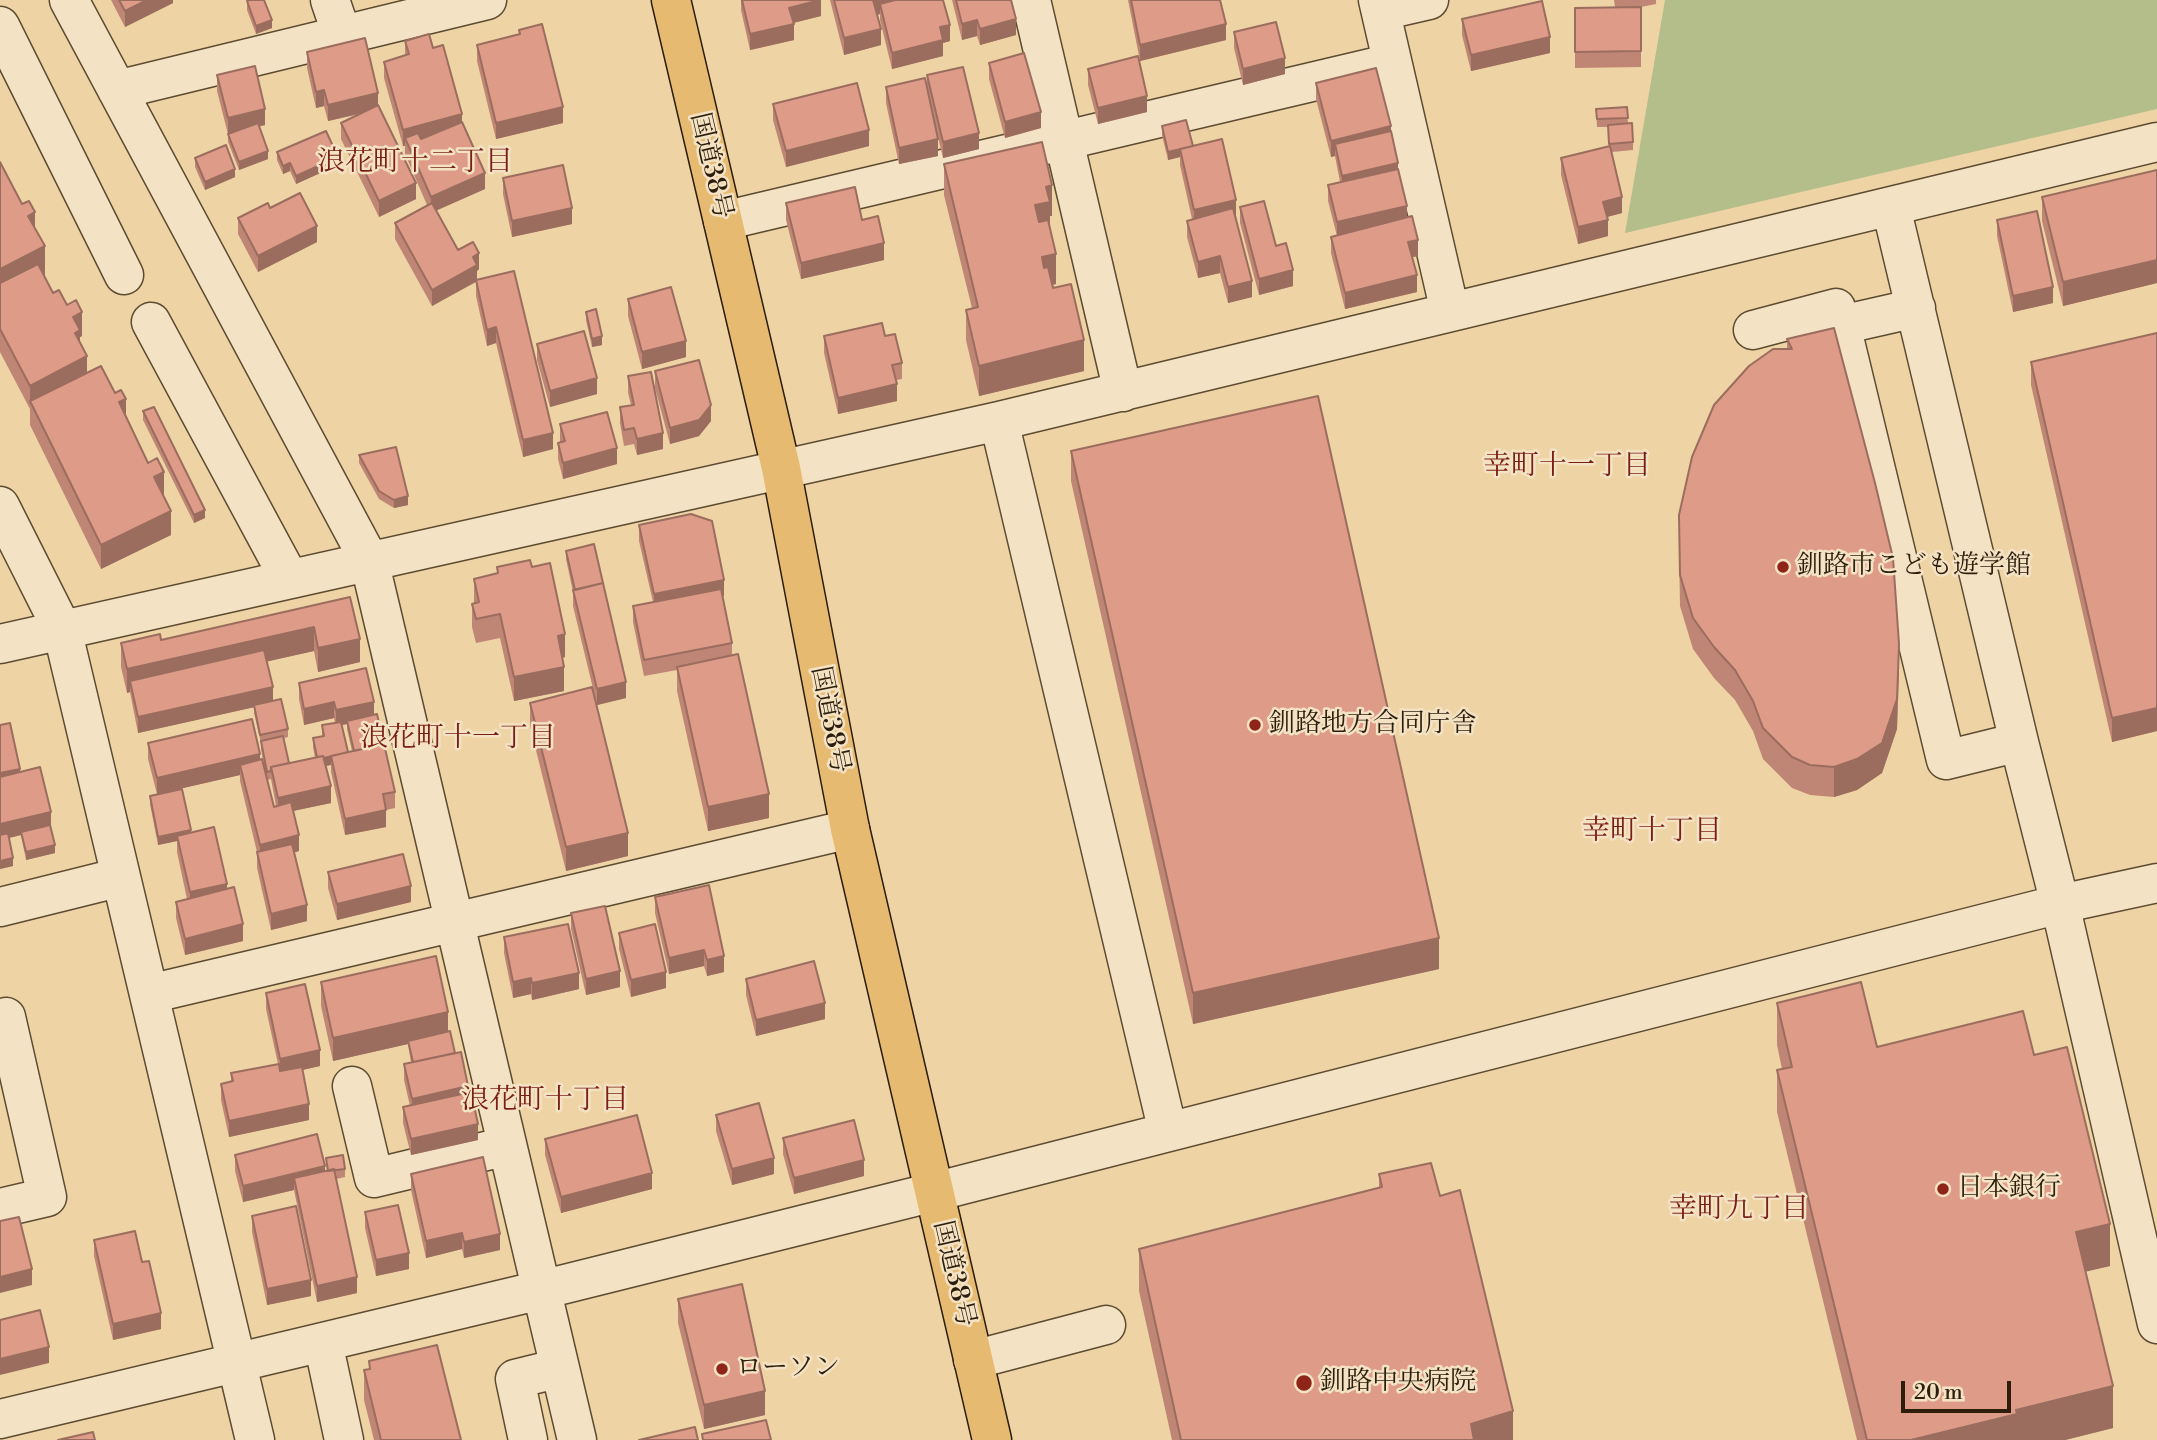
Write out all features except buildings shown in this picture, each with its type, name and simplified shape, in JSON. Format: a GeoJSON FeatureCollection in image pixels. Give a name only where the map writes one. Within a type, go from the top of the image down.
{"type":"FeatureCollection","features":[{"type":"Feature","properties":{"kind":"highway","name":"国道38号"},"geometry":{"type":"LineString","coordinates":[[671,0],[781,468],[850,829],[992,1440]]}},
{"type":"Feature","properties":{"kind":"street"},"geometry":{"type":"LineString","coordinates":[[69,0],[369,560],[577,1440]]}},
{"type":"Feature","properties":{"kind":"street"},"geometry":{"type":"LineString","coordinates":[[330,0],[342,36]]}},
{"type":"Feature","properties":{"kind":"street"},"geometry":{"type":"LineString","coordinates":[[1031,0],[1123,392]]}},
{"type":"Feature","properties":{"kind":"street"},"geometry":{"type":"LineString","coordinates":[[1429,0],[1379,6],[1450,312]]}},
{"type":"Feature","properties":{"kind":"street"},"geometry":{"type":"LineString","coordinates":[[117,90],[474,2]]}},
{"type":"Feature","properties":{"kind":"street"},"geometry":{"type":"LineString","coordinates":[[0,26],[124,275]]}},
{"type":"Feature","properties":{"kind":"street"},"geometry":{"type":"LineString","coordinates":[[723,221],[1392,62]]}},
{"type":"Feature","properties":{"kind":"street"},"geometry":{"type":"LineString","coordinates":[[0,644],[999,421],[2157,142]]}},
{"type":"Feature","properties":{"kind":"street"},"geometry":{"type":"LineString","coordinates":[[1891,207],[2060,904],[2157,1324]]}},
{"type":"Feature","properties":{"kind":"street"},"geometry":{"type":"LineString","coordinates":[[1753,330],[1836,308],[1946,760],[2019,742]]}},
{"type":"Feature","properties":{"kind":"street"},"geometry":{"type":"LineString","coordinates":[[1841,326],[1916,308]]}},
{"type":"Feature","properties":{"kind":"street"},"geometry":{"type":"LineString","coordinates":[[151,322],[289,578]]}},
{"type":"Feature","properties":{"kind":"street"},"geometry":{"type":"LineString","coordinates":[[999,421],[1168,1132]]}},
{"type":"Feature","properties":{"kind":"street"},"geometry":{"type":"LineString","coordinates":[[0,506],[62,629],[254,1440]]}},
{"type":"Feature","properties":{"kind":"street"},"geometry":{"type":"LineString","coordinates":[[149,994],[850,829]]}},
{"type":"Feature","properties":{"kind":"street"},"geometry":{"type":"LineString","coordinates":[[0,906],[121,877]]}},
{"type":"Feature","properties":{"kind":"street"},"geometry":{"type":"LineString","coordinates":[[0,1419],[541,1290],[2060,904],[2157,883]]}},
{"type":"Feature","properties":{"kind":"street"},"geometry":{"type":"LineString","coordinates":[[0,1019],[6,1017],[13,1111],[47,1197],[0,1208]]}},
{"type":"Feature","properties":{"kind":"street"},"geometry":{"type":"LineString","coordinates":[[352,1086],[374,1178],[507,1146]]}},
{"type":"Feature","properties":{"kind":"street"},"geometry":{"type":"LineString","coordinates":[[973,1360],[1106,1325]]}},
{"type":"Feature","properties":{"kind":"street"},"geometry":{"type":"LineString","coordinates":[[323,1342],[344,1440]]}},
{"type":"Feature","properties":{"kind":"street"},"geometry":{"type":"LineString","coordinates":[[528,1440],[515,1379],[560,1368]]}},
{"type":"Feature","properties":{"kind":"green space"},"geometry":{"type":"Polygon","coordinates":[[[1665,0],[2157,0],[2157,109],[1625,233],[1665,0]]]}},
{"type":"Feature","properties":{"kind":"place","name":"釧路市こども遊学館"},"geometry":{"type":"Point","coordinates":[1783,567]}},
{"type":"Feature","properties":{"kind":"place","name":"釧路地方合同庁舎"},"geometry":{"type":"Point","coordinates":[1255,725]}},
{"type":"Feature","properties":{"kind":"place","name":"日本銀行"},"geometry":{"type":"Point","coordinates":[1943,1189]}},
{"type":"Feature","properties":{"kind":"place","name":"ローソン"},"geometry":{"type":"Point","coordinates":[722,1369]}},
{"type":"Feature","properties":{"kind":"place","name":"釧路中央病院"},"geometry":{"type":"Point","coordinates":[1304,1383]}},
{"type":"Feature","properties":{"kind":"district","name":"浪花町十二丁目"},"geometry":{"type":"Point","coordinates":[415,163]}},
{"type":"Feature","properties":{"kind":"district","name":"幸町十一丁目"},"geometry":{"type":"Point","coordinates":[1567,467]}},
{"type":"Feature","properties":{"kind":"district","name":"浪花町十一丁目"},"geometry":{"type":"Point","coordinates":[458,739]}},
{"type":"Feature","properties":{"kind":"district","name":"幸町十丁目"},"geometry":{"type":"Point","coordinates":[1652,832]}},
{"type":"Feature","properties":{"kind":"district","name":"浪花町十丁目"},"geometry":{"type":"Point","coordinates":[545,1101]}},
{"type":"Feature","properties":{"kind":"district","name":"幸町九丁目"},"geometry":{"type":"Point","coordinates":[1739,1210]}}]}
